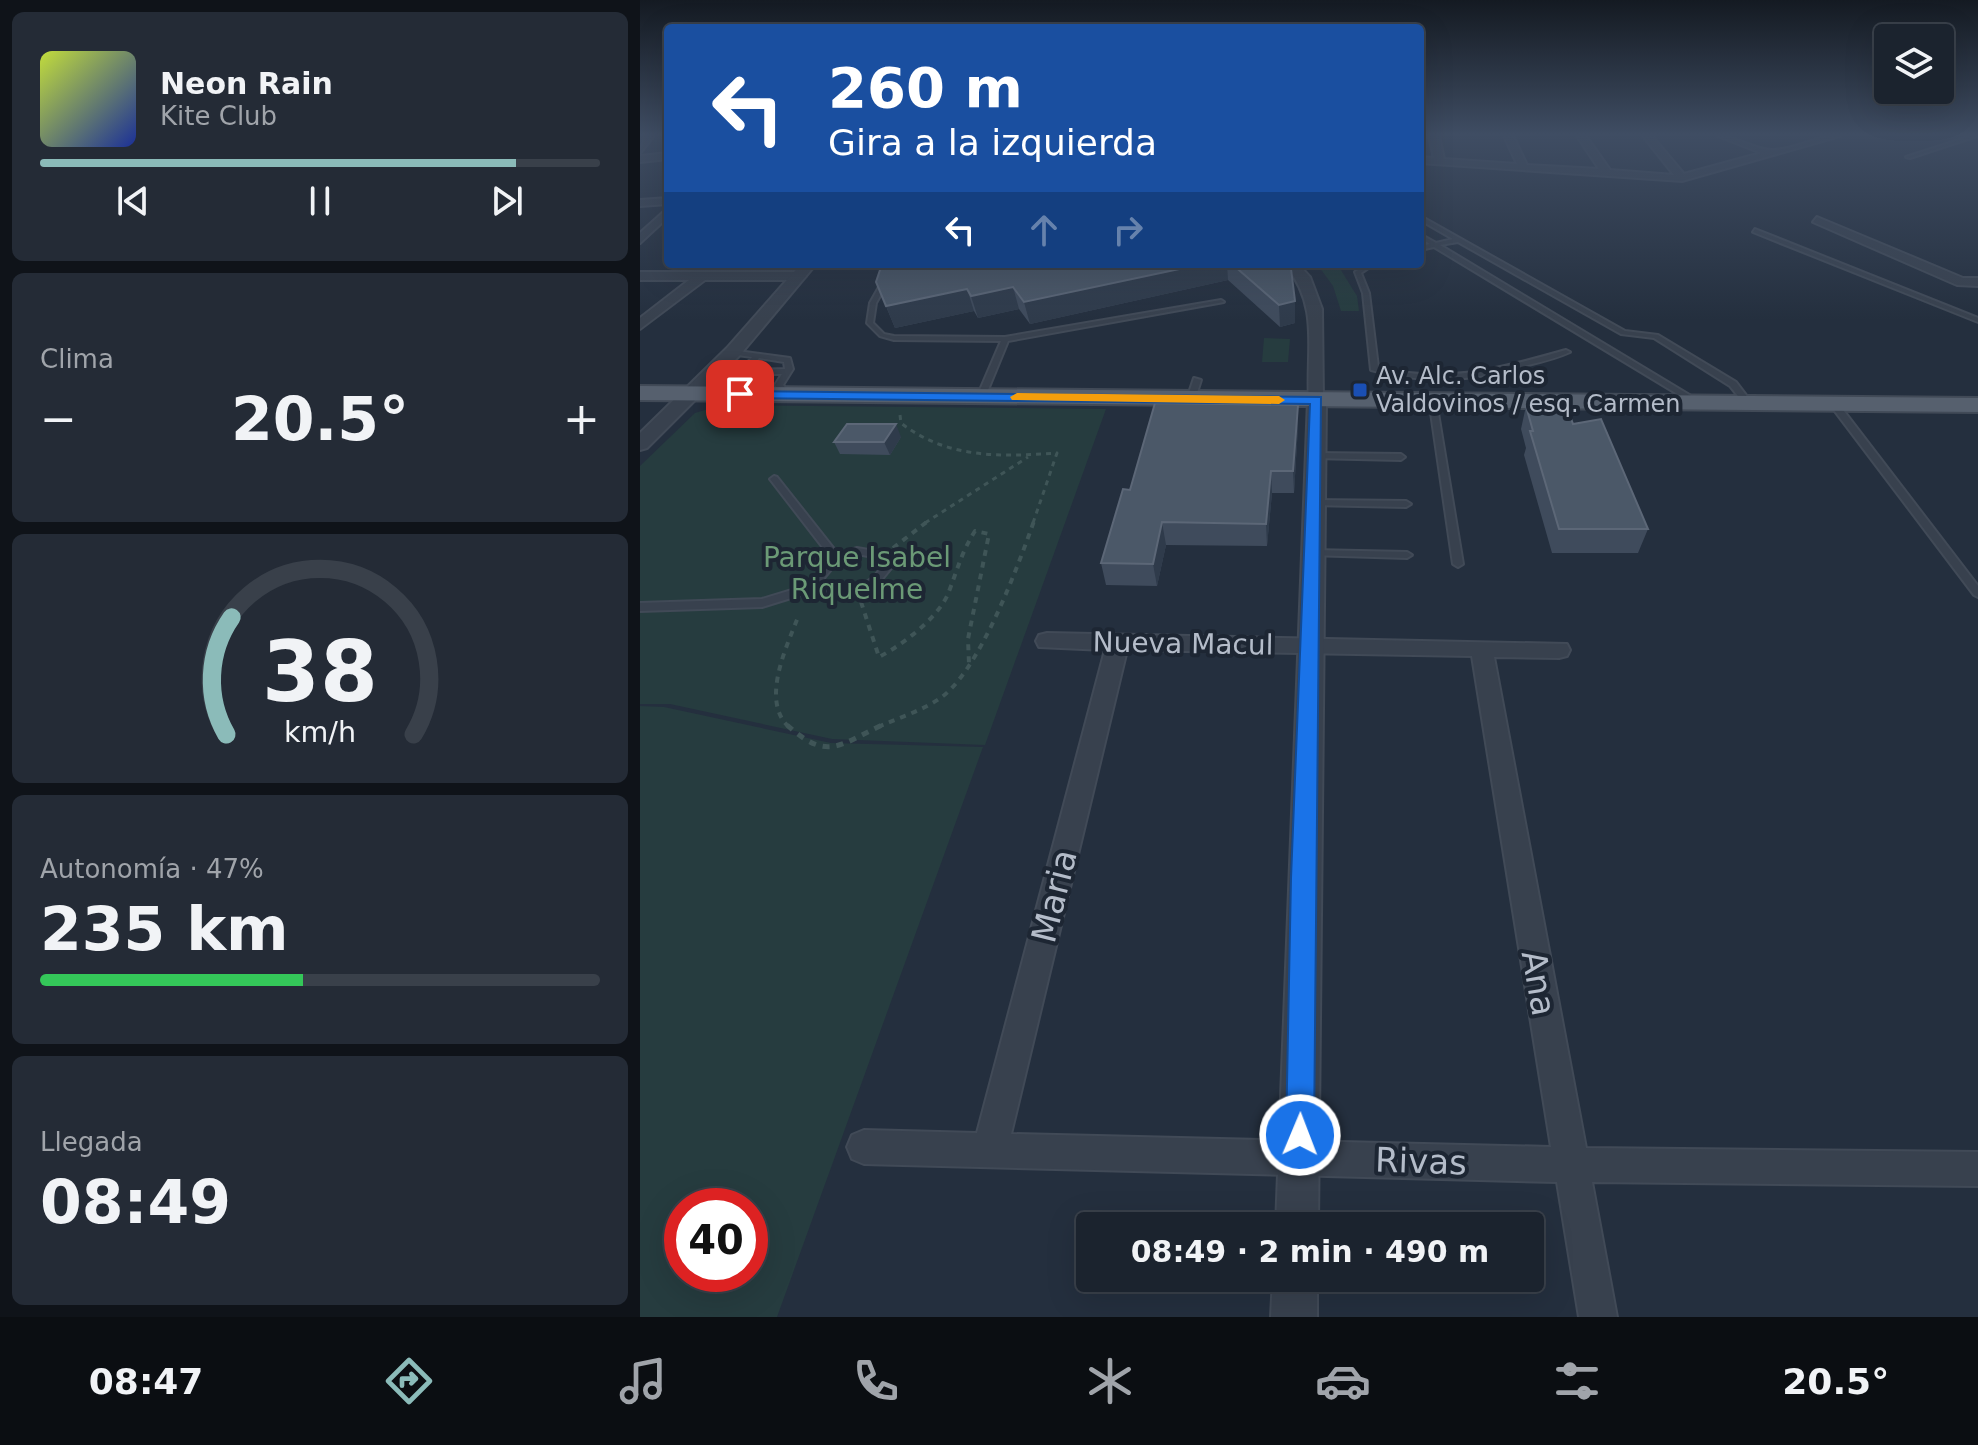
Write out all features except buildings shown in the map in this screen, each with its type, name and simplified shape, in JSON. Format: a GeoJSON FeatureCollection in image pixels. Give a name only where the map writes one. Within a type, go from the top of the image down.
{"type":"FeatureCollection","features":[{"type":"Feature","properties":{"kind":"main road"},"geometry":{"type":"LineString","coordinates":[[640,393],[691,394],[714,383],[787,384],[912,396],[981,397],[1194,389],[1317,400],[1978,405]]}},
{"type":"Feature","properties":{"kind":"street"},"geometry":{"type":"LineString","coordinates":[[640,203],[664,201]]}},
{"type":"Feature","properties":{"kind":"street"},"geometry":{"type":"LineString","coordinates":[[640,240],[664,215]]}},
{"type":"Feature","properties":{"kind":"street"},"geometry":{"type":"LineString","coordinates":[[1817,220],[1961,282],[1978,282]]}},
{"type":"Feature","properties":{"kind":"street"},"geometry":{"type":"LineString","coordinates":[[640,248],[664,223]]}},
{"type":"Feature","properties":{"kind":"street"},"geometry":{"type":"LineString","coordinates":[[1294,268],[1310,286],[1316,304],[1317,400],[1298,1212]]}},
{"type":"Feature","properties":{"kind":"street"},"geometry":{"type":"LineString","coordinates":[[640,276],[805,270]]}},
{"type":"Feature","properties":{"kind":"street"},"geometry":{"type":"LineString","coordinates":[[714,383],[733,352],[805,270]]}},
{"type":"Feature","properties":{"kind":"street"},"geometry":{"type":"LineString","coordinates":[[640,325],[705,273]]}},
{"type":"Feature","properties":{"kind":"street"},"geometry":{"type":"LineString","coordinates":[[640,444],[691,394]]}},
{"type":"Feature","properties":{"kind":"street","name":"Nueva Macul"},"geometry":{"type":"LineString","coordinates":[[1047,641],[1559,650]]}},
{"type":"Feature","properties":{"kind":"street","name":"Maria"},"geometry":{"type":"LineString","coordinates":[[990,1149],[1118,642]]}},
{"type":"Feature","properties":{"kind":"street","name":"Ana"},"geometry":{"type":"LineString","coordinates":[[1482,649],[1598,1317]]}},
{"type":"Feature","properties":{"kind":"street","name":"Rivas"},"geometry":{"type":"LineString","coordinates":[[864,1147],[1571,1165],[1978,1169]]}},
{"type":"Feature","properties":{"kind":"street"},"geometry":{"type":"LineString","coordinates":[[1294,1317],[1295,1292]]}},
{"type":"Feature","properties":{"kind":"lane"},"geometry":{"type":"LineString","coordinates":[[1424,220],[1623,333],[1656,336],[1733,384],[1748,403]]}},
{"type":"Feature","properties":{"kind":"lane"},"geometry":{"type":"LineString","coordinates":[[1755,231],[1978,320]]}},
{"type":"Feature","properties":{"kind":"lane"},"geometry":{"type":"LineString","coordinates":[[1424,239],[1698,403]]}},
{"type":"Feature","properties":{"kind":"lane"},"geometry":{"type":"LineString","coordinates":[[1424,247],[1457,240]]}},
{"type":"Feature","properties":{"kind":"lane"},"geometry":{"type":"LineString","coordinates":[[893,268],[873,303],[870,318],[882,335],[971,341],[1005,339],[1221,302]]}},
{"type":"Feature","properties":{"kind":"lane"},"geometry":{"type":"LineString","coordinates":[[1364,268],[1358,272],[1366,293],[1374,368],[1403,378],[1464,378],[1566,352]]}},
{"type":"Feature","properties":{"kind":"lane"},"geometry":{"type":"LineString","coordinates":[[981,397],[1005,339]]}},
{"type":"Feature","properties":{"kind":"lane"},"geometry":{"type":"LineString","coordinates":[[714,383],[745,370],[787,384],[787,360],[755,358],[733,352]]}},
{"type":"Feature","properties":{"kind":"lane"},"geometry":{"type":"LineString","coordinates":[[714,383],[735,386],[755,358]]}},
{"type":"Feature","properties":{"kind":"lane"},"geometry":{"type":"LineString","coordinates":[[1432,401],[1458,564]]}},
{"type":"Feature","properties":{"kind":"lane"},"geometry":{"type":"LineString","coordinates":[[1834,404],[1978,593]]}},
{"type":"Feature","properties":{"kind":"lane"},"geometry":{"type":"LineString","coordinates":[[1315,456],[1401,457]]}},
{"type":"Feature","properties":{"kind":"lane"},"geometry":{"type":"LineString","coordinates":[[774,479],[836,558]]}},
{"type":"Feature","properties":{"kind":"lane"},"geometry":{"type":"LineString","coordinates":[[1313,503],[1406,504]]}},
{"type":"Feature","properties":{"kind":"lane"},"geometry":{"type":"LineString","coordinates":[[640,607],[762,603],[821,585],[839,593],[868,586],[884,574],[887,567],[883,555],[857,551],[836,558],[822,571],[821,585]]}},
{"type":"Feature","properties":{"kind":"lane"},"geometry":{"type":"LineString","coordinates":[[1312,553],[1407,555]]}},
{"type":"Feature","properties":{"kind":"path"},"geometry":{"type":"LineString","coordinates":[[798,617],[775,677],[782,721],[809,745],[833,748],[941,698],[970,666],[1020,560],[1057,453],[970,452],[916,435],[901,423],[900,415],[912,396]]}},
{"type":"Feature","properties":{"kind":"path"},"geometry":{"type":"LineString","coordinates":[[883,555],[939,512],[1030,455]]}},
{"type":"Feature","properties":{"kind":"path"},"geometry":{"type":"LineString","coordinates":[[868,586],[862,608],[879,657],[897,648],[938,608],[947,596],[958,559],[975,531],[989,534],[968,639],[970,666]]}},
{"type":"Feature","properties":{"kind":"green space"},"geometry":{"type":"Polygon","coordinates":[[[1320,268],[1340,268],[1357,296],[1359,311],[1341,311],[1333,286],[1320,268]]]}},
{"type":"Feature","properties":{"kind":"green space"},"geometry":{"type":"Polygon","coordinates":[[[1264,338],[1290,339],[1288,362],[1262,362],[1264,338]]]}},
{"type":"Feature","properties":{"kind":"green space","name":"Parque Isabel Riquelme"},"geometry":{"type":"Polygon","coordinates":[[[722,405],[1106,409],[985,745],[832,739],[670,704],[640,704],[640,466],[695,413],[722,405]]]}},
{"type":"Feature","properties":{"kind":"green space"},"geometry":{"type":"Polygon","coordinates":[[[640,706],[664,707],[831,743],[983,747],[777,1317],[640,1317],[640,706]]]}},
{"type":"Feature","properties":{"kind":"slow traffic"},"geometry":{"type":"LineString","coordinates":[[1017,397],[1279,400]]}},
{"type":"Feature","properties":{"kind":"place","name":"Av. Alc. Carlos Valdovinos / esq. Carmen"},"geometry":{"type":"Point","coordinates":[1360,390]}},
{"type":"Feature","properties":{"kind":"route"},"geometry":{"type":"LineString","coordinates":[[740,394],[1317,400],[1303,878],[1300,1135]]}}]}
